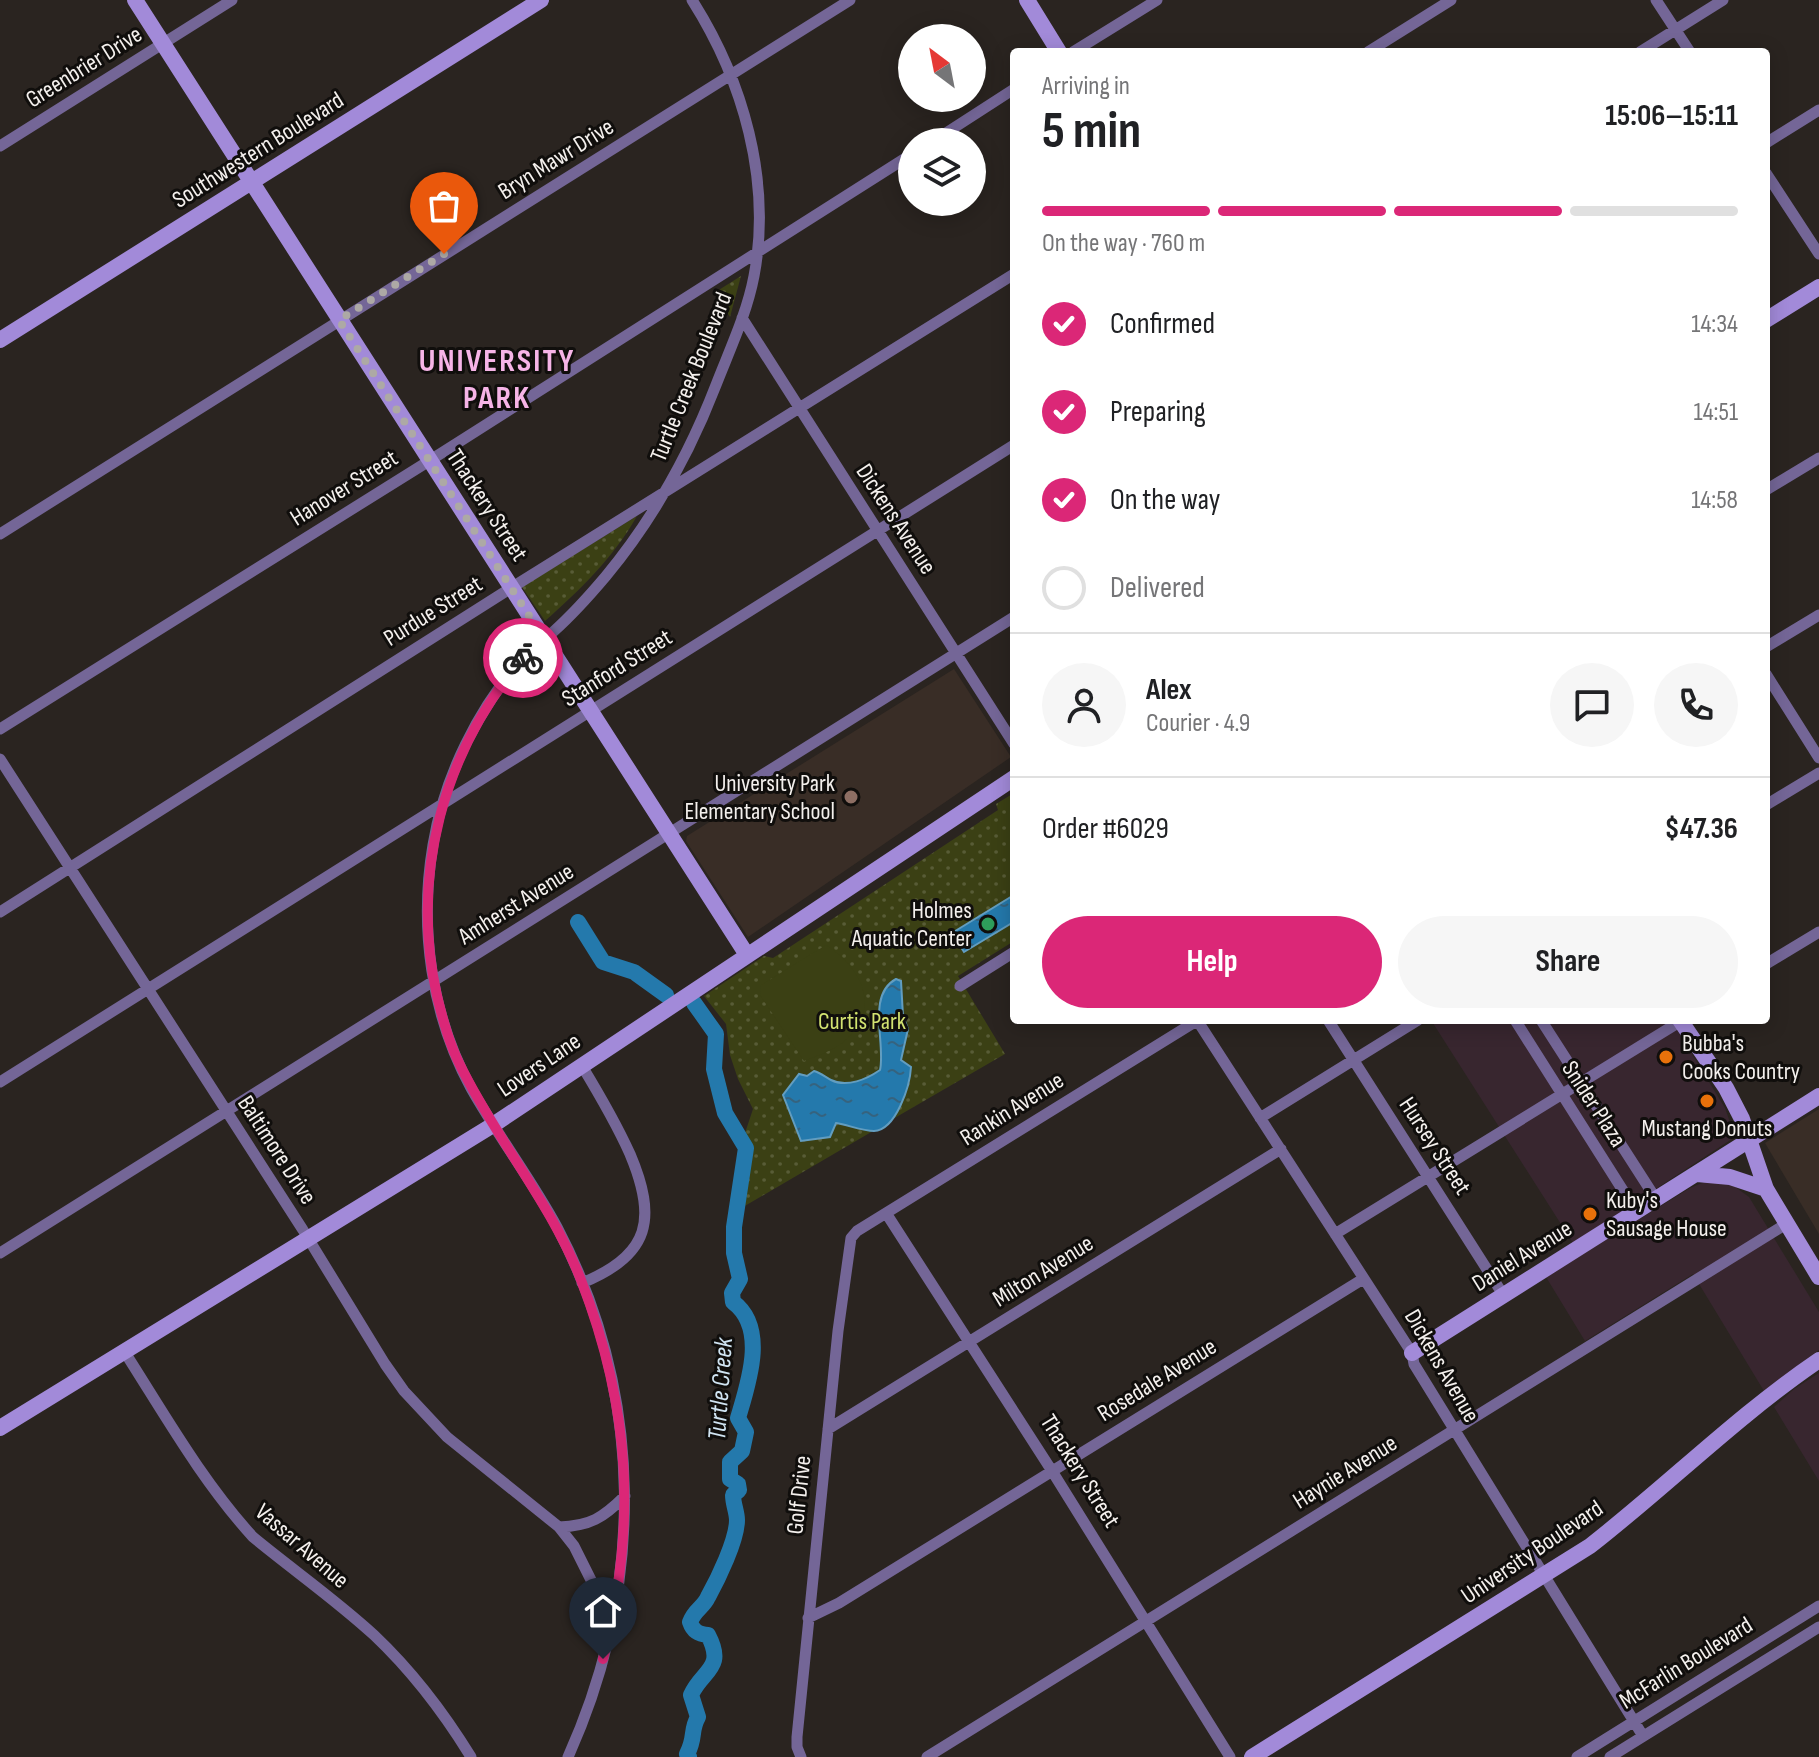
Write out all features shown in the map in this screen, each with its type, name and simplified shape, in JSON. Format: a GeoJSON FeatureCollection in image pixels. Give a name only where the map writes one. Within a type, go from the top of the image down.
{"type":"FeatureCollection","features":[{"type":"Feature","properties":{"kind":"street","name":"Thackery Street"},"geometry":{"type":"LineString","coordinates":[[135,0],[747,955]]}},
{"type":"Feature","properties":{"kind":"street","name":"Greenbrier Drive"},"geometry":{"type":"LineString","coordinates":[[0,146],[232,0]]}},
{"type":"Feature","properties":{"kind":"street","name":"Southwestern Boulevard"},"geometry":{"type":"LineString","coordinates":[[0,340],[541,0]]}},
{"type":"Feature","properties":{"kind":"street","name":"Turtle Creek Boulevard"},"geometry":{"type":"LineString","coordinates":[[567,1756],[590,1707],[619,1593],[625,1532],[620,1420],[582,1283],[553,1220],[493,1125],[454,1054],[434,981],[427,900],[433,842],[442,804],[457,765],[485,711],[510,673],[604,578],[665,494],[704,416],[742,318],[757,253],[754,158],[731,75],[692,0]]}},
{"type":"Feature","properties":{"kind":"street","name":"Bryn Mawr Drive"},"geometry":{"type":"LineString","coordinates":[[0,534],[850,0]]}},
{"type":"Feature","properties":{"kind":"street"},"geometry":{"type":"LineString","coordinates":[[1027,0],[1057,48]]}},
{"type":"Feature","properties":{"kind":"street"},"geometry":{"type":"LineString","coordinates":[[1079,48],[1157,0]]}},
{"type":"Feature","properties":{"kind":"street"},"geometry":{"type":"LineString","coordinates":[[1374,48],[1451,0]]}},
{"type":"Feature","properties":{"kind":"street"},"geometry":{"type":"LineString","coordinates":[[1656,0],[1687,48]]}},
{"type":"Feature","properties":{"kind":"street"},"geometry":{"type":"LineString","coordinates":[[1646,48],[1723,0]]}},
{"type":"Feature","properties":{"kind":"street"},"geometry":{"type":"LineString","coordinates":[[954,128],[1010,92]]}},
{"type":"Feature","properties":{"kind":"street"},"geometry":{"type":"LineString","coordinates":[[1770,141],[1819,110]]}},
{"type":"Feature","properties":{"kind":"street","name":"Hanover Street"},"geometry":{"type":"LineString","coordinates":[[0,729],[898,163]]}},
{"type":"Feature","properties":{"kind":"street"},"geometry":{"type":"LineString","coordinates":[[1770,179],[1819,254]]}},
{"type":"Feature","properties":{"kind":"street","name":"Purdue Street"},"geometry":{"type":"LineString","coordinates":[[0,912],[1010,277]]}},
{"type":"Feature","properties":{"kind":"street"},"geometry":{"type":"LineString","coordinates":[[1770,318],[1819,287]]}},
{"type":"Feature","properties":{"kind":"street","name":"Dickens Avenue"},"geometry":{"type":"LineString","coordinates":[[742,318],[1010,738]]}},
{"type":"Feature","properties":{"kind":"street","name":"Stanford Street"},"geometry":{"type":"LineString","coordinates":[[0,1082],[1010,448]]}},
{"type":"Feature","properties":{"kind":"street"},"geometry":{"type":"LineString","coordinates":[[1770,488],[1819,458]]}},
{"type":"Feature","properties":{"kind":"street"},"geometry":{"type":"LineString","coordinates":[[1770,645],[1819,615]]}},
{"type":"Feature","properties":{"kind":"street","name":"Amherst Avenue"},"geometry":{"type":"LineString","coordinates":[[0,1253],[1010,620]]}},
{"type":"Feature","properties":{"kind":"street"},"geometry":{"type":"LineString","coordinates":[[1770,680],[1819,758]]}},
{"type":"Feature","properties":{"kind":"street","name":"Baltimore Drive"},"geometry":{"type":"LineString","coordinates":[[0,759],[385,1364],[425,1415],[474,1460],[559,1527],[574,1546],[594,1586],[607,1643]]}},
{"type":"Feature","properties":{"kind":"street"},"geometry":{"type":"LineString","coordinates":[[1770,803],[1819,773]]}},
{"type":"Feature","properties":{"kind":"street","name":"Lovers Lane"},"geometry":{"type":"LineString","coordinates":[[0,1428],[493,1125],[1010,781]]}},
{"type":"Feature","properties":{"kind":"street"},"geometry":{"type":"LineString","coordinates":[[1770,962],[1819,932]]}},
{"type":"Feature","properties":{"kind":"street"},"geometry":{"type":"LineString","coordinates":[[960,986],[1010,955]]}},
{"type":"Feature","properties":{"kind":"street","name":"Rankin Avenue"},"geometry":{"type":"LineString","coordinates":[[851,1238],[857,1231],[1192,1024]]}},
{"type":"Feature","properties":{"kind":"street","name":"Dickens Avenue"},"geometry":{"type":"LineString","coordinates":[[1201,1024],[1412,1353],[1414,1364],[1643,1736]]}},
{"type":"Feature","properties":{"kind":"street","name":"Hursey Street"},"geometry":{"type":"LineString","coordinates":[[1331,1024],[1504,1296]]}},
{"type":"Feature","properties":{"kind":"street"},"geometry":{"type":"LineString","coordinates":[[1260,1118],[1412,1024]]}},
{"type":"Feature","properties":{"kind":"street","name":"Snider Plaza"},"geometry":{"type":"LineString","coordinates":[[1517,1024],[1636,1211]]}},
{"type":"Feature","properties":{"kind":"street","name":"Snider Plaza"},"geometry":{"type":"LineString","coordinates":[[1544,1024],[1656,1199]]}},
{"type":"Feature","properties":{"kind":"street"},"geometry":{"type":"LineString","coordinates":[[1335,1234],[1675,1024]]}},
{"type":"Feature","properties":{"kind":"street"},"geometry":{"type":"LineString","coordinates":[[1684,1024],[1726,1088],[1742,1119],[1766,1189],[1819,1277]]}},
{"type":"Feature","properties":{"kind":"street"},"geometry":{"type":"LineString","coordinates":[[582,1066],[630,1154],[642,1186],[646,1212],[641,1234],[628,1257],[604,1274],[582,1283]]}},
{"type":"Feature","properties":{"kind":"street","name":"Daniel Avenue"},"geometry":{"type":"LineString","coordinates":[[1412,1353],[1819,1096]]}},
{"type":"Feature","properties":{"kind":"street","name":"Milton Avenue"},"geometry":{"type":"LineString","coordinates":[[828,1429],[1281,1149]]}},
{"type":"Feature","properties":{"kind":"street"},"geometry":{"type":"LineString","coordinates":[[1696,1174],[1730,1177],[1766,1189]]}},
{"type":"Feature","properties":{"kind":"street","name":"Thackery Street"},"geometry":{"type":"LineString","coordinates":[[886,1213],[1052,1471],[1230,1757]]}},
{"type":"Feature","properties":{"kind":"street","name":"Haynie Avenue"},"geometry":{"type":"LineString","coordinates":[[927,1757],[1786,1224]]}},
{"type":"Feature","properties":{"kind":"street","name":"Golf Drive"},"geometry":{"type":"LineString","coordinates":[[801,1757],[797,1737],[808,1618],[851,1238]]}},
{"type":"Feature","properties":{"kind":"street","name":"Rosedale Avenue"},"geometry":{"type":"LineString","coordinates":[[808,1618],[839,1603],[1363,1279]]}},
{"type":"Feature","properties":{"kind":"street","name":"Vassar Avenue"},"geometry":{"type":"LineString","coordinates":[[124,1351],[203,1476],[228,1509],[253,1537],[373,1634],[432,1700],[471,1757]]}},
{"type":"Feature","properties":{"kind":"street","name":"University Boulevard"},"geometry":{"type":"LineString","coordinates":[[1252,1757],[1590,1546],[1789,1381],[1819,1360]]}},
{"type":"Feature","properties":{"kind":"street"},"geometry":{"type":"LineString","coordinates":[[559,1527],[580,1526],[594,1521],[625,1496]]}},
{"type":"Feature","properties":{"kind":"street","name":"McFarlin Boulevard"},"geometry":{"type":"LineString","coordinates":[[1577,1757],[1819,1606]]}},
{"type":"Feature","properties":{"kind":"street","name":"McFarlin Boulevard"},"geometry":{"type":"LineString","coordinates":[[1610,1757],[1819,1627]]}},
{"type":"Feature","properties":{"kind":"shaded area","name":"University Park Elementary School"},"geometry":{"type":"Polygon","coordinates":[[[954,669],[1010,755],[748,937],[686,841],[687,836],[954,669]]]}},
{"type":"Feature","properties":{"kind":"shaded area"},"geometry":{"type":"Polygon","coordinates":[[[1434,1024],[1673,1024],[1725,1108],[1735,1137],[1573,1243],[1434,1024]]]}},
{"type":"Feature","properties":{"kind":"shaded area"},"geometry":{"type":"Polygon","coordinates":[[[1819,1109],[1819,1234],[1765,1143],[1819,1109]]]}},
{"type":"Feature","properties":{"kind":"shaded area"},"geometry":{"type":"Polygon","coordinates":[[[1712,1179],[1727,1181],[1749,1197],[1819,1312],[1819,1350],[1764,1391],[1693,1274],[1585,1341],[1546,1277],[1690,1188],[1712,1179]]]}},
{"type":"Feature","properties":{"kind":"shaded area"},"geometry":{"type":"Polygon","coordinates":[[[1819,1373],[1819,1481],[1774,1407],[1819,1373]]]}},
{"type":"Feature","properties":{"kind":"green space"},"geometry":{"type":"Polygon","coordinates":[[[741,276],[730,317],[714,293],[741,276]]]}},
{"type":"Feature","properties":{"kind":"green space"},"geometry":{"type":"Polygon","coordinates":[[[637,516],[596,572],[545,621],[522,587],[637,516]]]}},
{"type":"Feature","properties":{"kind":"green space","name":"Curtis Park"},"geometry":{"type":"Polygon","coordinates":[[[1010,795],[1010,944],[958,976],[1005,1054],[731,1214],[738,1154],[753,1109],[730,1055],[726,1024],[704,996],[764,956],[773,958],[998,810],[996,804],[1010,795]]]}},
{"type":"Feature","properties":{"kind":"green space"},"geometry":{"type":"Polygon","coordinates":[[[826,945],[856,975],[865,1000],[864,1012],[848,1038],[827,1052],[804,1061],[760,995],[761,985],[826,945]]]}},
{"type":"Feature","properties":{"kind":"water","name":"Holmes Aquatic Center"},"geometry":{"type":"Polygon","coordinates":[[[1010,897],[1010,924],[964,952],[952,933],[1010,897]]]}},
{"type":"Feature","properties":{"kind":"water"},"geometry":{"type":"Polygon","coordinates":[[[896,979],[901,981],[903,1016],[908,1029],[901,1060],[911,1067],[905,1095],[895,1115],[882,1129],[865,1130],[836,1123],[830,1137],[801,1141],[783,1095],[799,1074],[807,1076],[814,1071],[837,1082],[850,1083],[880,1070],[879,1008],[887,986],[896,979]]]}},
{"type":"Feature","properties":{"kind":"waterway","name":"Turtle Creek"},"geometry":{"type":"LineString","coordinates":[[578,922],[603,962],[634,972],[666,995]]}},
{"type":"Feature","properties":{"kind":"waterway","name":"Turtle Creek"},"geometry":{"type":"LineString","coordinates":[[689,1757],[687,1754],[698,1717],[691,1695],[710,1668],[714,1655],[708,1635],[696,1632],[690,1622],[717,1580],[736,1528],[733,1495],[739,1490],[738,1484],[730,1479],[730,1462],[742,1451],[746,1432],[738,1418],[750,1373],[753,1341],[750,1326],[744,1313],[733,1302],[732,1293],[740,1279],[734,1253],[734,1227],[746,1148],[725,1113],[714,1069],[716,1034],[694,1003]]}},
{"type":"Feature","properties":{"kind":"way so far"},"geometry":{"type":"LineString","coordinates":[[444,254],[339,320],[544,639],[523,658]]}},
{"type":"Feature","properties":{"kind":"place","name":"University Park Elementary School"},"geometry":{"type":"Point","coordinates":[851,797]}},
{"type":"Feature","properties":{"kind":"place","name":"Holmes Aquatic Center"},"geometry":{"type":"Point","coordinates":[988,924]}},
{"type":"Feature","properties":{"kind":"place","name":"Bubba's Cooks Country"},"geometry":{"type":"Point","coordinates":[1666,1057]}},
{"type":"Feature","properties":{"kind":"place","name":"Mustang Donuts"},"geometry":{"type":"Point","coordinates":[1707,1101]}},
{"type":"Feature","properties":{"kind":"place","name":"Kuby's Sausage House"},"geometry":{"type":"Point","coordinates":[1590,1214]}},
{"type":"Feature","properties":{"kind":"district","name":"UNIVERSITY PARK"},"geometry":{"type":"Point","coordinates":[497,380]}},
{"type":"Feature","properties":{"kind":"route"},"geometry":{"type":"LineString","coordinates":[[523,658],[485,711],[445,792],[428,875],[430,954],[440,1009],[454,1054],[493,1125],[546,1208],[577,1269],[615,1394],[624,1467],[625,1532],[619,1593],[603,1659]]}}]}
